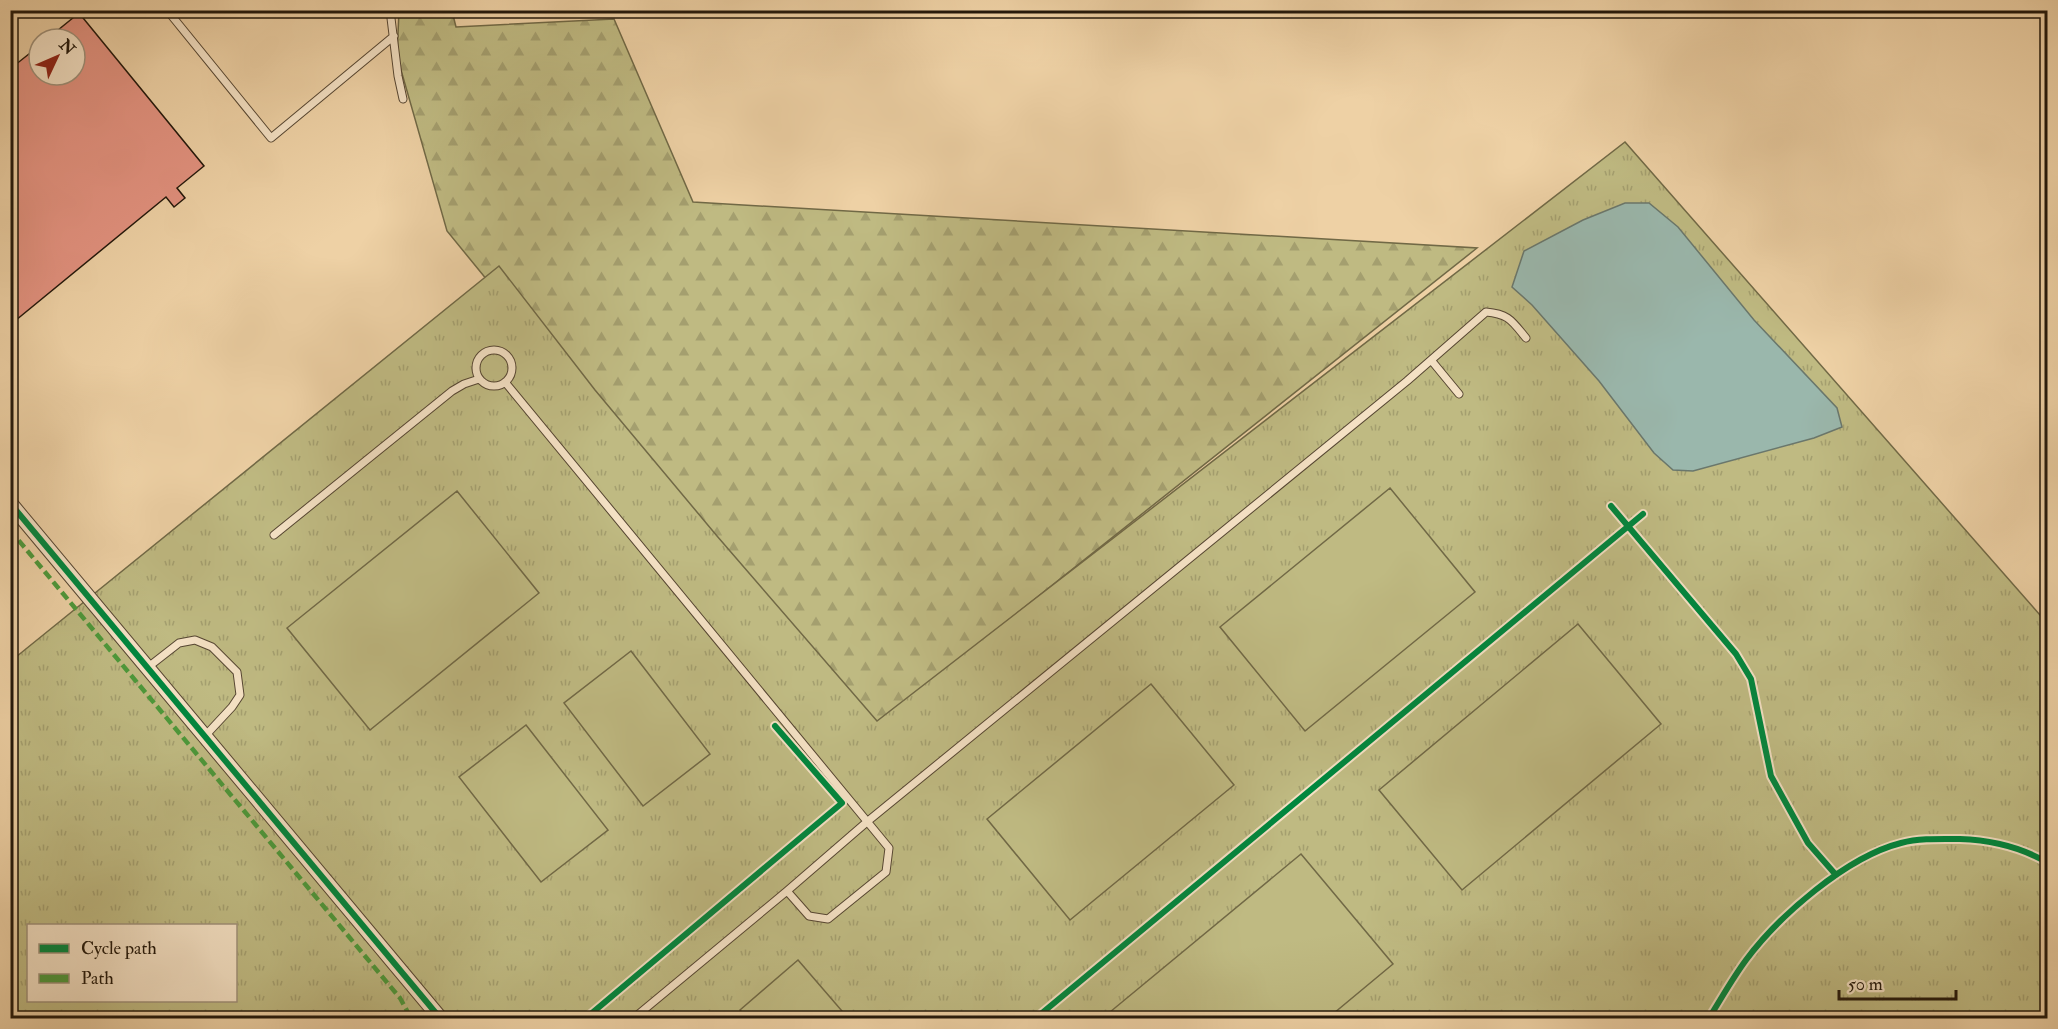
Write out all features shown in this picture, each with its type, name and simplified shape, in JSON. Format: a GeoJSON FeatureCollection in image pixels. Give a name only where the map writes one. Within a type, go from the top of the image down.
{"type":"FeatureCollection","features":[{"type":"Feature","properties":{"kind":"street"},"geometry":{"type":"LineString","coordinates":[[10,503],[440,1018]]}},
{"type":"Feature","properties":{"kind":"lane"},"geometry":{"type":"LineString","coordinates":[[10,19],[21,10]]}},
{"type":"Feature","properties":{"kind":"lane"},"geometry":{"type":"LineString","coordinates":[[167,10],[271,138],[394,36]]}},
{"type":"Feature","properties":{"kind":"lane"},"geometry":{"type":"LineString","coordinates":[[390,10],[403,99]]}},
{"type":"Feature","properties":{"kind":"lane"},"geometry":{"type":"LineString","coordinates":[[634,1018],[788,891],[868,821],[1431,360],[1486,312],[1501,313],[1512,320],[1526,338]]}},
{"type":"Feature","properties":{"kind":"lane"},"geometry":{"type":"LineString","coordinates":[[496,349],[502,351],[511,360],[512,372],[505,382],[489,386],[479,379],[476,368],[479,356],[484,352],[496,349]]}},
{"type":"Feature","properties":{"kind":"lane"},"geometry":{"type":"LineString","coordinates":[[1431,360],[1459,394]]}},
{"type":"Feature","properties":{"kind":"lane"},"geometry":{"type":"LineString","coordinates":[[274,535],[452,391],[479,379]]}},
{"type":"Feature","properties":{"kind":"lane"},"geometry":{"type":"LineString","coordinates":[[505,382],[889,848],[886,872],[828,919],[809,916],[788,891]]}},
{"type":"Feature","properties":{"kind":"lane"},"geometry":{"type":"LineString","coordinates":[[147,668],[179,644],[195,640],[212,646],[237,672],[240,695],[205,736]]}},
{"type":"Feature","properties":{"kind":"green space"},"geometry":{"type":"Polygon","coordinates":[[[399,11],[452,11],[456,27],[614,19],[693,202],[1477,248],[861,737],[447,231],[397,56],[399,11]]]}},
{"type":"Feature","properties":{"kind":"green space"},"geometry":{"type":"Polygon","coordinates":[[[1625,142],[2047,623],[2047,1018],[11,1018],[11,661],[499,266],[595,390],[717,536],[877,721],[1625,142]]]}},
{"type":"Feature","properties":{"kind":"green space"},"geometry":{"type":"Polygon","coordinates":[[[1390,488],[1475,592],[1305,731],[1220,627],[1390,488]]]}},
{"type":"Feature","properties":{"kind":"green space"},"geometry":{"type":"Polygon","coordinates":[[[457,491],[539,593],[370,730],[287,628],[457,491]]]}},
{"type":"Feature","properties":{"kind":"green space"},"geometry":{"type":"Polygon","coordinates":[[[1578,624],[1661,724],[1462,890],[1379,790],[1578,624]]]}},
{"type":"Feature","properties":{"kind":"green space"},"geometry":{"type":"Polygon","coordinates":[[[631,651],[710,754],[643,806],[564,703],[631,651]]]}},
{"type":"Feature","properties":{"kind":"green space"},"geometry":{"type":"Polygon","coordinates":[[[1151,684],[1234,785],[1070,920],[987,819],[1151,684]]]}},
{"type":"Feature","properties":{"kind":"green space"},"geometry":{"type":"Polygon","coordinates":[[[526,725],[608,830],[541,882],[459,777],[526,725]]]}},
{"type":"Feature","properties":{"kind":"green space"},"geometry":{"type":"Polygon","coordinates":[[[1301,854],[1393,964],[1328,1018],[1115,1018],[1110,1012],[1301,854]]]}},
{"type":"Feature","properties":{"kind":"green space"},"geometry":{"type":"Polygon","coordinates":[[[798,960],[848,1018],[748,1018],[740,1010],[798,960]]]}},
{"type":"Feature","properties":{"kind":"shaded area"},"geometry":{"type":"Polygon","coordinates":[[[1625,203],[1649,203],[1678,227],[1754,320],[1837,408],[1842,427],[1814,438],[1693,471],[1673,470],[1654,453],[1599,381],[1532,305],[1512,287],[1524,251],[1583,220],[1625,203]]]}},
{"type":"Feature","properties":{"kind":"building"},"geometry":{"type":"Polygon","coordinates":[[[79,13],[204,166],[177,188],[185,198],[174,207],[166,197],[10,325],[10,69],[27,56],[27,87],[87,87],[87,27],[62,27],[79,13]]]}},
{"type":"Feature","properties":{"kind":"marked path"},"geometry":{"type":"LineString","coordinates":[[10,530],[400,998],[411,1018]]}},
{"type":"Feature","properties":{"kind":"cycle path"},"geometry":{"type":"LineString","coordinates":[[10,503],[440,1018]]}},
{"type":"Feature","properties":{"kind":"cycle path"},"geometry":{"type":"LineString","coordinates":[[1611,506],[1736,654],[1751,679],[1771,776],[1808,843],[1836,875]]}},
{"type":"Feature","properties":{"kind":"cycle path"},"geometry":{"type":"LineString","coordinates":[[1036,1018],[1643,514]]}},
{"type":"Feature","properties":{"kind":"cycle path"},"geometry":{"type":"LineString","coordinates":[[586,1018],[842,803],[775,726]]}},
{"type":"Feature","properties":{"kind":"cycle path"},"geometry":{"type":"LineString","coordinates":[[1709,1018],[1746,960],[1776,925],[1815,890],[1858,861],[1880,850],[1916,840],[1971,840],[2016,849],[2048,863]]}}]}
